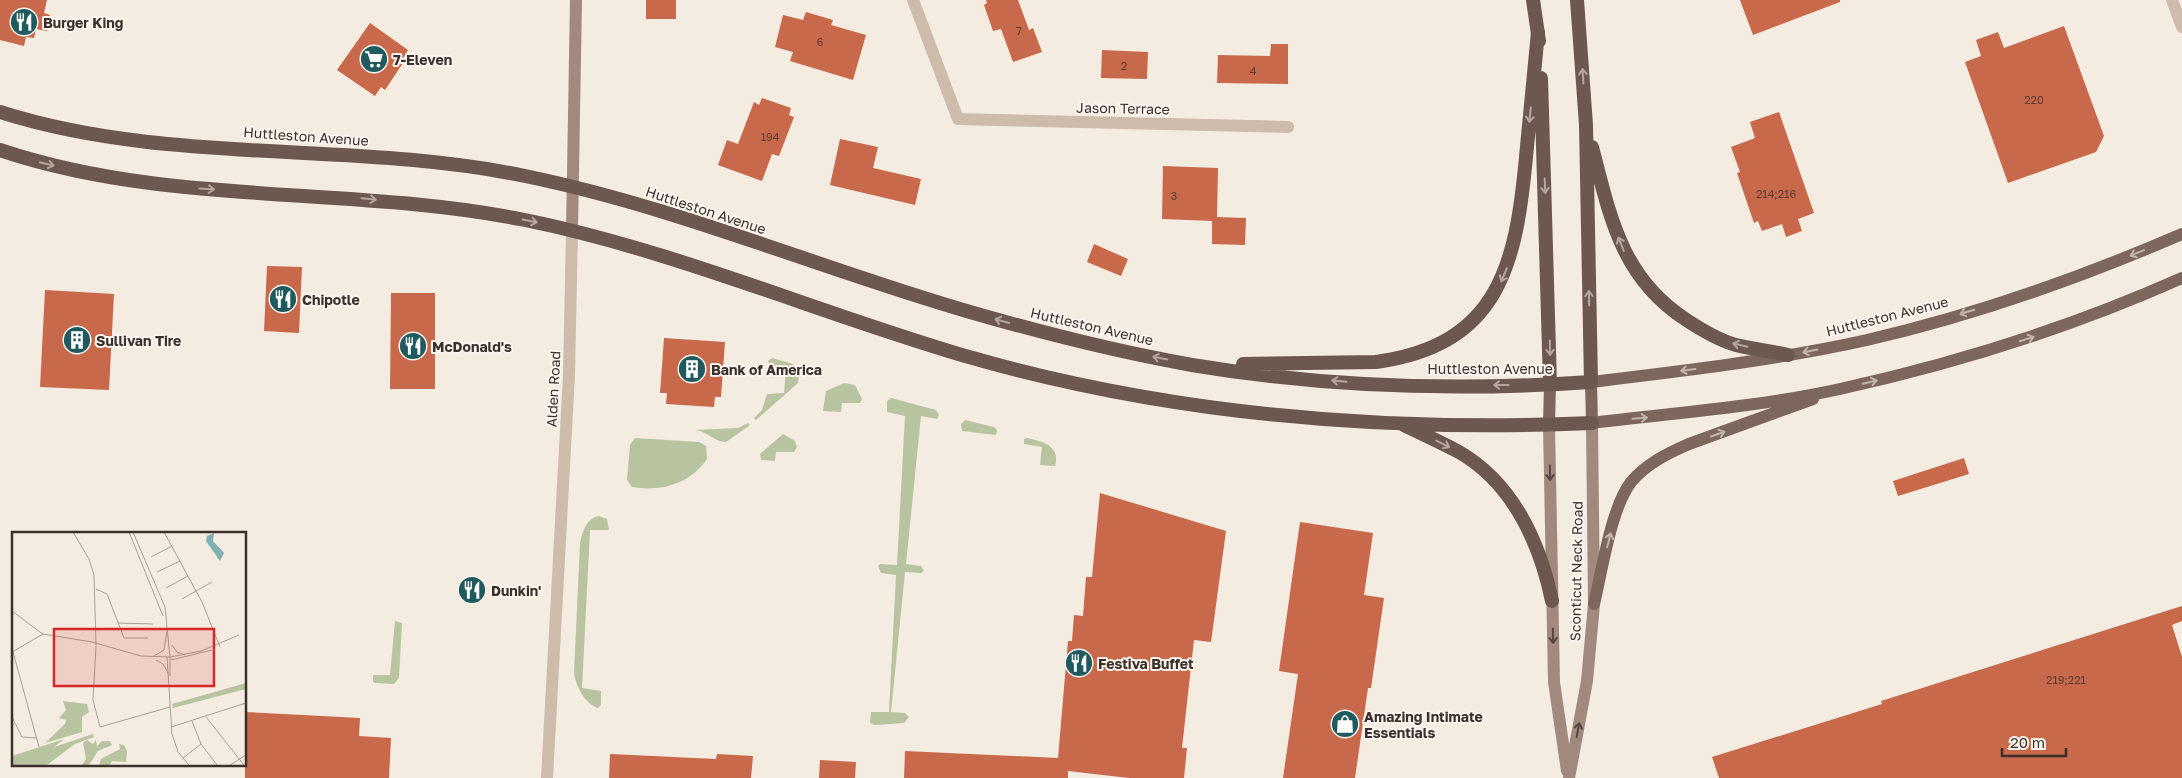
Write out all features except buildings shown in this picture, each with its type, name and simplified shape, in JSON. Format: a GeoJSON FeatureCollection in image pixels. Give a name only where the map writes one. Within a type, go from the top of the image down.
{"type":"FeatureCollection","features":[{"type":"Feature","properties":{"kind":"highway"},"geometry":{"type":"LineString","coordinates":[[1533,0],[1538,32],[1546,193],[1550,384]]}},
{"type":"Feature","properties":{"kind":"highway"},"geometry":{"type":"LineString","coordinates":[[1577,0],[1586,125],[1591,382]]}},
{"type":"Feature","properties":{"kind":"highway"},"geometry":{"type":"LineString","coordinates":[[1196,365],[1376,362],[1396,359],[1435,347],[1470,323],[1481,311],[1502,280],[1513,248],[1522,204],[1538,32]]}},
{"type":"Feature","properties":{"kind":"highway","name":"Huttleston Avenue"},"geometry":{"type":"LineString","coordinates":[[0,112],[60,128],[134,141],[400,159],[521,175],[573,186],[655,210],[967,311],[1046,333],[1196,365],[1384,385],[1591,382]]}},
{"type":"Feature","properties":{"kind":"highway"},"geometry":{"type":"LineString","coordinates":[[1586,125],[1606,199],[1623,249],[1639,278],[1656,298],[1674,312],[1711,335],[1735,344],[1788,355]]}},
{"type":"Feature","properties":{"kind":"highway"},"geometry":{"type":"LineString","coordinates":[[0,150],[42,164],[128,181],[195,188],[422,204],[460,209],[572,230],[683,262],[937,347],[1044,377],[1194,407],[1272,415],[1399,423],[1549,425],[1592,423]]}},
{"type":"Feature","properties":{"kind":"highway"},"geometry":{"type":"LineString","coordinates":[[1399,423],[1460,453],[1495,480],[1521,515],[1532,535],[1546,570],[1552,601]]}},
{"type":"Feature","properties":{"kind":"main road","name":"Alden Road"},"geometry":{"type":"LineString","coordinates":[[572,230],[576,0]]}},
{"type":"Feature","properties":{"kind":"main road","name":"Huttleston Avenue"},"geometry":{"type":"LineString","coordinates":[[1591,382],[1788,355],[1902,331],[2009,300],[2110,265],[2182,234]]}},
{"type":"Feature","properties":{"kind":"main road"},"geometry":{"type":"LineString","coordinates":[[1591,382],[1592,423],[1712,410],[1839,389],[1994,350],[2113,308],[2182,278]]}},
{"type":"Feature","properties":{"kind":"main road"},"geometry":{"type":"LineString","coordinates":[[1549,425],[1550,384]]}},
{"type":"Feature","properties":{"kind":"main road"},"geometry":{"type":"LineString","coordinates":[[1594,604],[1621,500],[1630,483],[1641,472],[1670,452],[1689,444],[1839,389]]}},
{"type":"Feature","properties":{"kind":"main road","name":"Sconticut Neck Road"},"geometry":{"type":"LineString","coordinates":[[1569,778],[1587,681],[1594,604],[1592,423]]}},
{"type":"Feature","properties":{"kind":"main road","name":"Sconticut Neck Road"},"geometry":{"type":"LineString","coordinates":[[1549,425],[1554,682],[1569,778]]}},
{"type":"Feature","properties":{"kind":"street","name":"Jason Terrace"},"geometry":{"type":"LineString","coordinates":[[913,0],[958,119],[1288,127]]}},
{"type":"Feature","properties":{"kind":"street"},"geometry":{"type":"LineString","coordinates":[[2172,0],[2182,27]]}},
{"type":"Feature","properties":{"kind":"street","name":"Alden Road"},"geometry":{"type":"LineString","coordinates":[[547,778],[569,374],[572,230]]}},
{"type":"Feature","properties":{"kind":"green space"},"geometry":{"type":"Polygon","coordinates":[[[772,358],[793,364],[799,375],[798,383],[756,420],[754,418],[762,410],[767,394],[784,393],[786,368],[770,366],[768,361],[772,358]]]}},
{"type":"Feature","properties":{"kind":"green space"},"geometry":{"type":"Polygon","coordinates":[[[844,383],[855,385],[862,399],[860,403],[842,403],[841,412],[823,411],[826,391],[844,383]]]}},
{"type":"Feature","properties":{"kind":"green space"},"geometry":{"type":"Polygon","coordinates":[[[891,398],[936,410],[939,415],[937,419],[921,416],[906,564],[921,566],[924,571],[921,573],[905,572],[891,712],[905,713],[909,717],[904,723],[874,725],[870,723],[871,712],[889,712],[896,575],[881,573],[878,566],[880,564],[897,565],[905,416],[887,412],[887,401],[891,398]]]}},
{"type":"Feature","properties":{"kind":"green space"},"geometry":{"type":"Polygon","coordinates":[[[965,420],[994,427],[997,430],[996,435],[962,431],[961,424],[965,420]]]}},
{"type":"Feature","properties":{"kind":"green space"},"geometry":{"type":"Polygon","coordinates":[[[748,423],[750,425],[726,442],[695,430],[738,428],[748,423]]]}},
{"type":"Feature","properties":{"kind":"green space"},"geometry":{"type":"Polygon","coordinates":[[[783,434],[795,441],[797,447],[794,452],[776,452],[775,461],[761,460],[760,454],[783,434]]]}},
{"type":"Feature","properties":{"kind":"green space"},"geometry":{"type":"Polygon","coordinates":[[[635,438],[699,442],[706,446],[707,459],[692,475],[674,484],[654,488],[632,487],[627,480],[630,445],[635,438]]]}},
{"type":"Feature","properties":{"kind":"green space"},"geometry":{"type":"Polygon","coordinates":[[[1027,438],[1044,443],[1053,449],[1056,459],[1055,466],[1040,465],[1042,447],[1024,444],[1024,439],[1027,438]]]}},
{"type":"Feature","properties":{"kind":"green space"},"geometry":{"type":"Polygon","coordinates":[[[599,516],[607,519],[609,530],[590,530],[582,688],[601,691],[601,705],[598,708],[589,703],[585,698],[576,683],[574,672],[580,544],[583,531],[588,523],[599,516]]]}},
{"type":"Feature","properties":{"kind":"green space"},"geometry":{"type":"Polygon","coordinates":[[[395,621],[402,623],[399,678],[394,684],[375,683],[373,682],[373,675],[390,675],[395,621]]]}},
{"type":"Feature","properties":{"kind":"place","name":"Burger King"},"geometry":{"type":"Point","coordinates":[24,22]}},
{"type":"Feature","properties":{"kind":"place","name":"7-Eleven"},"geometry":{"type":"Point","coordinates":[374,59]}},
{"type":"Feature","properties":{"kind":"place","name":"Chipotle"},"geometry":{"type":"Point","coordinates":[283,299]}},
{"type":"Feature","properties":{"kind":"place","name":"Sullivan Tire"},"geometry":{"type":"Point","coordinates":[77,340]}},
{"type":"Feature","properties":{"kind":"place","name":"McDonald's"},"geometry":{"type":"Point","coordinates":[413,346]}},
{"type":"Feature","properties":{"kind":"place","name":"Bank of America"},"geometry":{"type":"Point","coordinates":[692,369]}},
{"type":"Feature","properties":{"kind":"place","name":"Dunkin'"},"geometry":{"type":"Point","coordinates":[472,590]}},
{"type":"Feature","properties":{"kind":"place","name":"Festiva Buffet"},"geometry":{"type":"Point","coordinates":[1079,663]}},
{"type":"Feature","properties":{"kind":"place","name":"Amazing Intimate Essentials"},"geometry":{"type":"Point","coordinates":[1345,724]}}]}
